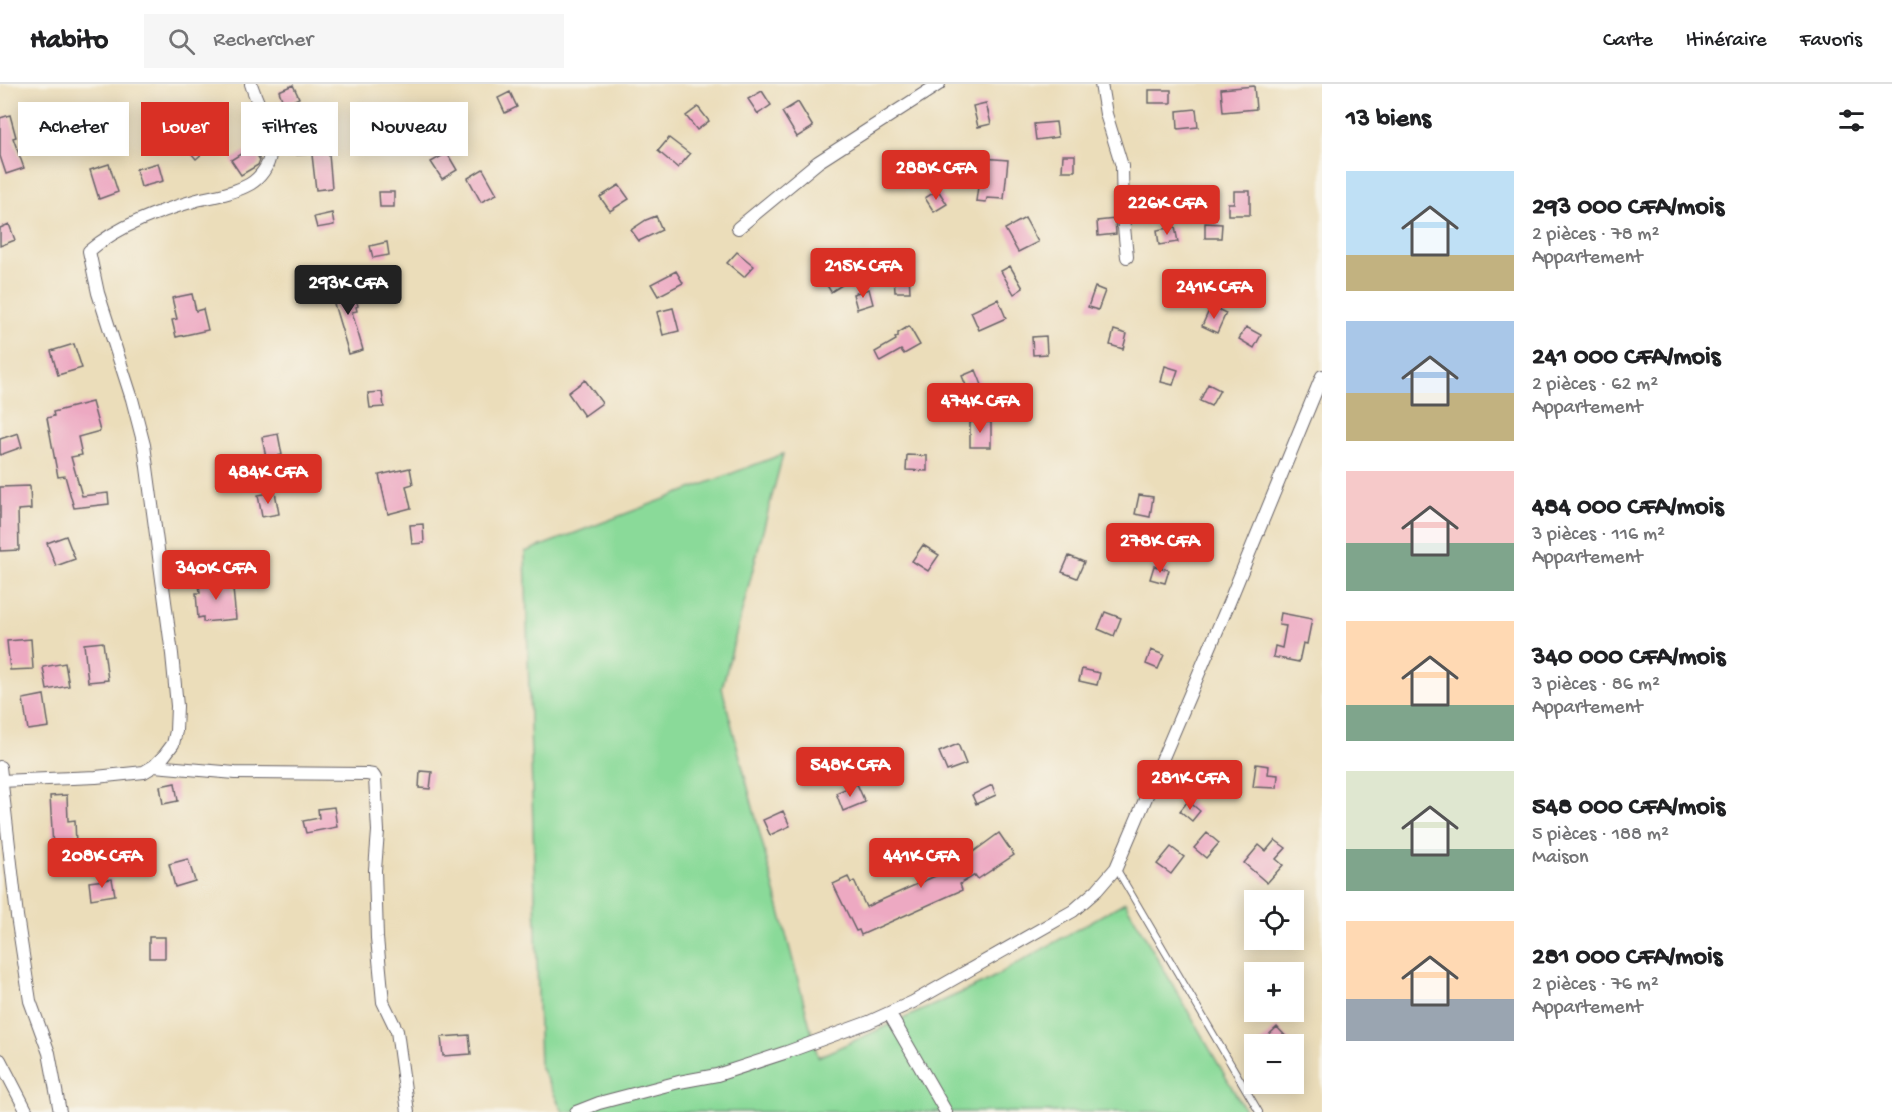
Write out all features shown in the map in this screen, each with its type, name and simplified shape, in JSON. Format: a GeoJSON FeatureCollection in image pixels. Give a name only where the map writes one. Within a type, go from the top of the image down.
{"type":"FeatureCollection","features":[{"type":"Feature","properties":{"kind":"street"},"geometry":{"type":"LineString","coordinates":[[1,781],[126,775],[144,772],[154,766],[173,744],[177,706],[144,445],[132,399],[98,293],[89,251],[119,230],[172,209],[237,190],[262,173],[270,155],[270,136],[268,126],[256,103],[251,84]]}},
{"type":"Feature","properties":{"kind":"street"},"geometry":{"type":"LineString","coordinates":[[738,228],[818,162],[939,84]]}},
{"type":"Feature","properties":{"kind":"street"},"geometry":{"type":"LineString","coordinates":[[1101,84],[1106,114],[1122,165],[1123,217],[1127,257]]}},
{"type":"Feature","properties":{"kind":"street"},"geometry":{"type":"LineString","coordinates":[[576,1112],[599,1103],[728,1072],[869,1022],[913,1002],[1073,911],[1097,890],[1116,868],[1322,376]]}},
{"type":"Feature","properties":{"kind":"street"},"geometry":{"type":"LineString","coordinates":[[154,766],[235,773],[373,775],[378,831],[375,870],[376,927],[382,991],[385,1007],[397,1031],[408,1112]]}},
{"type":"Feature","properties":{"kind":"street"},"geometry":{"type":"LineString","coordinates":[[0,767],[16,916],[30,1001],[49,1053],[60,1112]]}},
{"type":"Feature","properties":{"kind":"street"},"geometry":{"type":"LineString","coordinates":[[889,1013],[946,1112]]}},
{"type":"Feature","properties":{"kind":"street"},"geometry":{"type":"LineString","coordinates":[[0,1060],[27,1112]]}},
{"type":"Feature","properties":{"kind":"lane"},"geometry":{"type":"LineString","coordinates":[[1116,868],[1258,1112]]}},
{"type":"Feature","properties":{"kind":"green space"},"geometry":{"type":"Polygon","coordinates":[[[783,454],[722,688],[818,1057],[985,982],[1125,902],[1246,1112],[563,1112],[540,1066],[525,552],[783,454]]]}},
{"type":"Feature","properties":{"kind":"building"},"geometry":{"type":"Polygon","coordinates":[[[293,85],[299,98],[290,102],[283,102],[279,91],[293,85]]]}},
{"type":"Feature","properties":{"kind":"building"},"geometry":{"type":"Polygon","coordinates":[[[1254,86],[1256,109],[1223,112],[1221,89],[1254,86]]]}},
{"type":"Feature","properties":{"kind":"building"},"geometry":{"type":"Polygon","coordinates":[[[1149,90],[1171,90],[1171,103],[1149,103],[1149,90]]]}},
{"type":"Feature","properties":{"kind":"building"},"geometry":{"type":"Polygon","coordinates":[[[762,91],[771,105],[758,114],[748,99],[762,91]]]}},
{"type":"Feature","properties":{"kind":"building"},"geometry":{"type":"Polygon","coordinates":[[[510,92],[517,107],[505,113],[498,98],[510,92]]]}},
{"type":"Feature","properties":{"kind":"building"},"geometry":{"type":"Polygon","coordinates":[[[798,102],[813,127],[797,137],[782,112],[798,102]]]}},
{"type":"Feature","properties":{"kind":"building"},"geometry":{"type":"Polygon","coordinates":[[[986,103],[991,124],[978,127],[973,106],[986,103]]]}},
{"type":"Feature","properties":{"kind":"building"},"geometry":{"type":"Polygon","coordinates":[[[698,107],[709,121],[697,130],[686,116],[698,107]]]}},
{"type":"Feature","properties":{"kind":"building"},"geometry":{"type":"Polygon","coordinates":[[[1196,109],[1198,127],[1178,129],[1177,111],[1196,109]]]}},
{"type":"Feature","properties":{"kind":"building"},"geometry":{"type":"Polygon","coordinates":[[[10,115],[16,137],[13,138],[24,168],[6,174],[0,156],[0,118],[10,115]]]}},
{"type":"Feature","properties":{"kind":"building"},"geometry":{"type":"Polygon","coordinates":[[[1056,122],[1058,137],[1036,140],[1034,124],[1056,122]]]}},
{"type":"Feature","properties":{"kind":"building"},"geometry":{"type":"Polygon","coordinates":[[[669,138],[690,154],[678,168],[658,151],[669,138]]]}},
{"type":"Feature","properties":{"kind":"building"},"geometry":{"type":"Polygon","coordinates":[[[241,154],[241,156],[258,156],[260,160],[258,165],[241,175],[231,160],[241,154]]]}},
{"type":"Feature","properties":{"kind":"building"},"geometry":{"type":"Polygon","coordinates":[[[1063,155],[1075,155],[1075,171],[1062,171],[1063,155]]]}},
{"type":"Feature","properties":{"kind":"building"},"geometry":{"type":"Polygon","coordinates":[[[312,156],[329,156],[332,188],[316,190],[312,156]]]}},
{"type":"Feature","properties":{"kind":"building"},"geometry":{"type":"Polygon","coordinates":[[[442,156],[449,156],[457,170],[442,179],[431,162],[442,156]]]}},
{"type":"Feature","properties":{"kind":"building"},"geometry":{"type":"Polygon","coordinates":[[[982,158],[1008,160],[1004,199],[987,198],[986,202],[976,201],[982,158]]]}},
{"type":"Feature","properties":{"kind":"building"},"geometry":{"type":"Polygon","coordinates":[[[158,163],[163,181],[141,187],[136,169],[158,163]]]}},
{"type":"Feature","properties":{"kind":"building"},"geometry":{"type":"Polygon","coordinates":[[[109,164],[118,192],[99,199],[90,170],[109,164]]]}},
{"type":"Feature","properties":{"kind":"building"},"geometry":{"type":"Polygon","coordinates":[[[483,169],[497,194],[481,202],[468,178],[483,169]]]}},
{"type":"Feature","properties":{"kind":"building"},"geometry":{"type":"Polygon","coordinates":[[[619,185],[629,199],[610,211],[600,197],[619,185]]]}},
{"type":"Feature","properties":{"kind":"building"},"geometry":{"type":"Polygon","coordinates":[[[938,190],[947,204],[934,212],[925,198],[938,190]]]}},
{"type":"Feature","properties":{"kind":"building"},"geometry":{"type":"Polygon","coordinates":[[[1234,191],[1250,191],[1250,215],[1228,215],[1228,203],[1234,203],[1234,191]]]}},
{"type":"Feature","properties":{"kind":"building"},"geometry":{"type":"Polygon","coordinates":[[[379,192],[394,192],[394,207],[380,207],[379,192]]]}},
{"type":"Feature","properties":{"kind":"building"},"geometry":{"type":"Polygon","coordinates":[[[332,213],[334,225],[317,228],[314,217],[332,213]]]}},
{"type":"Feature","properties":{"kind":"building"},"geometry":{"type":"Polygon","coordinates":[[[656,216],[662,230],[639,241],[631,230],[656,216]]]}},
{"type":"Feature","properties":{"kind":"building"},"geometry":{"type":"Polygon","coordinates":[[[1025,218],[1038,242],[1018,252],[1005,229],[1025,218]]]}},
{"type":"Feature","properties":{"kind":"building"},"geometry":{"type":"Polygon","coordinates":[[[1115,219],[1116,234],[1098,236],[1097,221],[1115,219]]]}},
{"type":"Feature","properties":{"kind":"building"},"geometry":{"type":"Polygon","coordinates":[[[1205,223],[1222,224],[1221,238],[1205,238],[1205,223]]]}},
{"type":"Feature","properties":{"kind":"building"},"geometry":{"type":"Polygon","coordinates":[[[9,224],[15,240],[0,246],[0,228],[9,224]]]}},
{"type":"Feature","properties":{"kind":"building"},"geometry":{"type":"Polygon","coordinates":[[[1175,227],[1178,242],[1159,245],[1157,230],[1175,227]]]}},
{"type":"Feature","properties":{"kind":"building"},"geometry":{"type":"Polygon","coordinates":[[[387,242],[389,255],[373,258],[370,246],[387,242]]]}},
{"type":"Feature","properties":{"kind":"building"},"geometry":{"type":"Polygon","coordinates":[[[737,252],[754,266],[744,277],[727,263],[737,252]]]}},
{"type":"Feature","properties":{"kind":"building"},"geometry":{"type":"Polygon","coordinates":[[[1010,266],[1023,288],[1014,294],[1001,271],[1010,266]]]}},
{"type":"Feature","properties":{"kind":"building"},"geometry":{"type":"Polygon","coordinates":[[[836,269],[845,283],[831,292],[822,277],[836,269]]]}},
{"type":"Feature","properties":{"kind":"building"},"geometry":{"type":"Polygon","coordinates":[[[676,271],[683,283],[658,296],[651,284],[676,271]]]}},
{"type":"Feature","properties":{"kind":"building"},"geometry":{"type":"Polygon","coordinates":[[[894,274],[909,274],[910,292],[895,292],[894,274]]]}},
{"type":"Feature","properties":{"kind":"building"},"geometry":{"type":"Polygon","coordinates":[[[352,283],[358,306],[357,311],[352,312],[363,350],[349,354],[332,297],[335,297],[332,288],[352,283]]]}},
{"type":"Feature","properties":{"kind":"building"},"geometry":{"type":"Polygon","coordinates":[[[1095,287],[1105,291],[1098,310],[1088,307],[1095,287]]]}},
{"type":"Feature","properties":{"kind":"building"},"geometry":{"type":"Polygon","coordinates":[[[869,289],[873,304],[857,309],[853,294],[869,289]]]}},
{"type":"Feature","properties":{"kind":"building"},"geometry":{"type":"Polygon","coordinates":[[[192,294],[196,311],[203,309],[208,330],[176,337],[172,320],[177,319],[172,298],[192,294]]]}},
{"type":"Feature","properties":{"kind":"building"},"geometry":{"type":"Polygon","coordinates":[[[998,299],[1006,318],[979,330],[971,312],[998,299]]]}},
{"type":"Feature","properties":{"kind":"building"},"geometry":{"type":"Polygon","coordinates":[[[1211,306],[1226,313],[1217,333],[1202,326],[1211,306]]]}},
{"type":"Feature","properties":{"kind":"building"},"geometry":{"type":"Polygon","coordinates":[[[673,308],[679,331],[663,335],[657,312],[673,308]]]}},
{"type":"Feature","properties":{"kind":"building"},"geometry":{"type":"Polygon","coordinates":[[[909,326],[920,345],[904,354],[901,350],[880,362],[875,352],[896,340],[898,333],[909,326]]]}},
{"type":"Feature","properties":{"kind":"building"},"geometry":{"type":"Polygon","coordinates":[[[1246,327],[1261,335],[1254,348],[1239,339],[1246,327]]]}},
{"type":"Feature","properties":{"kind":"building"},"geometry":{"type":"Polygon","coordinates":[[[1114,330],[1127,334],[1123,349],[1110,345],[1114,330]]]}},
{"type":"Feature","properties":{"kind":"building"},"geometry":{"type":"Polygon","coordinates":[[[1046,336],[1047,354],[1033,355],[1032,337],[1046,336]]]}},
{"type":"Feature","properties":{"kind":"building"},"geometry":{"type":"Polygon","coordinates":[[[74,344],[82,368],[58,375],[51,351],[74,344]]]}},
{"type":"Feature","properties":{"kind":"building"},"geometry":{"type":"Polygon","coordinates":[[[1165,366],[1178,370],[1173,385],[1161,382],[1165,366]]]}},
{"type":"Feature","properties":{"kind":"building"},"geometry":{"type":"Polygon","coordinates":[[[976,370],[982,385],[968,390],[962,376],[976,370]]]}},
{"type":"Feature","properties":{"kind":"building"},"geometry":{"type":"Polygon","coordinates":[[[585,380],[602,403],[584,416],[568,393],[585,380]]]}},
{"type":"Feature","properties":{"kind":"building"},"geometry":{"type":"Polygon","coordinates":[[[1208,384],[1220,390],[1211,406],[1200,401],[1208,384]]]}},
{"type":"Feature","properties":{"kind":"building"},"geometry":{"type":"Polygon","coordinates":[[[382,392],[384,407],[370,408],[368,393],[382,392]]]}},
{"type":"Feature","properties":{"kind":"building"},"geometry":{"type":"Polygon","coordinates":[[[92,402],[100,431],[78,437],[82,455],[71,457],[82,496],[108,493],[109,504],[74,508],[65,476],[58,477],[47,418],[54,416],[53,412],[92,402]]]}},
{"type":"Feature","properties":{"kind":"building"},"geometry":{"type":"Polygon","coordinates":[[[970,422],[991,422],[991,447],[970,447],[970,422]]]}},
{"type":"Feature","properties":{"kind":"building"},"geometry":{"type":"Polygon","coordinates":[[[18,433],[22,447],[0,455],[0,439],[18,433]]]}},
{"type":"Feature","properties":{"kind":"building"},"geometry":{"type":"Polygon","coordinates":[[[278,434],[282,455],[266,458],[262,437],[278,434]]]}},
{"type":"Feature","properties":{"kind":"building"},"geometry":{"type":"Polygon","coordinates":[[[907,455],[927,456],[927,471],[906,470],[907,455]]]}},
{"type":"Feature","properties":{"kind":"building"},"geometry":{"type":"Polygon","coordinates":[[[410,468],[413,484],[406,486],[411,508],[388,514],[379,475],[410,468]]]}},
{"type":"Feature","properties":{"kind":"building"},"geometry":{"type":"Polygon","coordinates":[[[30,486],[31,509],[18,510],[19,550],[0,551],[0,487],[30,486]]]}},
{"type":"Feature","properties":{"kind":"building"},"geometry":{"type":"Polygon","coordinates":[[[275,492],[279,514],[262,517],[258,495],[275,492]]]}},
{"type":"Feature","properties":{"kind":"building"},"geometry":{"type":"Polygon","coordinates":[[[1139,495],[1153,497],[1150,517],[1135,514],[1139,495]]]}},
{"type":"Feature","properties":{"kind":"building"},"geometry":{"type":"Polygon","coordinates":[[[423,524],[424,543],[412,544],[410,525],[423,524]]]}},
{"type":"Feature","properties":{"kind":"building"},"geometry":{"type":"Polygon","coordinates":[[[66,536],[75,559],[56,566],[47,543],[66,536]]]}},
{"type":"Feature","properties":{"kind":"building"},"geometry":{"type":"Polygon","coordinates":[[[923,545],[939,555],[928,571],[912,561],[923,545]]]}},
{"type":"Feature","properties":{"kind":"building"},"geometry":{"type":"Polygon","coordinates":[[[1069,556],[1084,562],[1077,578],[1062,572],[1069,556]]]}},
{"type":"Feature","properties":{"kind":"building"},"geometry":{"type":"Polygon","coordinates":[[[1154,566],[1169,570],[1165,583],[1150,579],[1154,566]]]}},
{"type":"Feature","properties":{"kind":"building"},"geometry":{"type":"Polygon","coordinates":[[[232,579],[236,619],[203,622],[203,617],[198,618],[196,593],[200,593],[199,583],[232,579]]]}},
{"type":"Feature","properties":{"kind":"building"},"geometry":{"type":"Polygon","coordinates":[[[1105,612],[1121,618],[1114,636],[1098,629],[1105,612]]]}},
{"type":"Feature","properties":{"kind":"building"},"geometry":{"type":"Polygon","coordinates":[[[1281,613],[1312,619],[1307,644],[1303,643],[1299,662],[1273,657],[1275,646],[1282,648],[1286,626],[1279,625],[1281,613]]]}},
{"type":"Feature","properties":{"kind":"building"},"geometry":{"type":"Polygon","coordinates":[[[31,639],[33,669],[10,670],[7,641],[31,639]]]}},
{"type":"Feature","properties":{"kind":"building"},"geometry":{"type":"Polygon","coordinates":[[[103,642],[108,680],[88,682],[84,644],[103,642]]]}},
{"type":"Feature","properties":{"kind":"building"},"geometry":{"type":"Polygon","coordinates":[[[1151,650],[1164,655],[1158,669],[1146,664],[1151,650]]]}},
{"type":"Feature","properties":{"kind":"building"},"geometry":{"type":"Polygon","coordinates":[[[65,663],[69,686],[47,690],[43,667],[65,663]]]}},
{"type":"Feature","properties":{"kind":"building"},"geometry":{"type":"Polygon","coordinates":[[[1082,669],[1100,673],[1097,685],[1079,681],[1082,669]]]}},
{"type":"Feature","properties":{"kind":"building"},"geometry":{"type":"Polygon","coordinates":[[[44,695],[49,727],[28,730],[23,699],[44,695]]]}},
{"type":"Feature","properties":{"kind":"building"},"geometry":{"type":"Polygon","coordinates":[[[958,744],[966,764],[947,771],[939,752],[958,744]]]}},
{"type":"Feature","properties":{"kind":"building"},"geometry":{"type":"Polygon","coordinates":[[[1256,764],[1269,766],[1268,774],[1278,775],[1277,788],[1253,787],[1256,764]]]}},
{"type":"Feature","properties":{"kind":"building"},"geometry":{"type":"Polygon","coordinates":[[[420,771],[432,772],[430,789],[419,788],[420,771]]]}},
{"type":"Feature","properties":{"kind":"building"},"geometry":{"type":"Polygon","coordinates":[[[175,783],[178,801],[163,804],[160,786],[175,783]]]}},
{"type":"Feature","properties":{"kind":"building"},"geometry":{"type":"Polygon","coordinates":[[[857,784],[865,802],[843,811],[836,793],[857,784]]]}},
{"type":"Feature","properties":{"kind":"building"},"geometry":{"type":"Polygon","coordinates":[[[992,785],[996,795],[976,804],[972,795],[992,785]]]}},
{"type":"Feature","properties":{"kind":"building"},"geometry":{"type":"Polygon","coordinates":[[[67,795],[68,821],[75,820],[76,845],[53,847],[50,796],[67,795]]]}},
{"type":"Feature","properties":{"kind":"building"},"geometry":{"type":"Polygon","coordinates":[[[1188,801],[1200,811],[1192,821],[1180,811],[1188,801]]]}},
{"type":"Feature","properties":{"kind":"building"},"geometry":{"type":"Polygon","coordinates":[[[334,807],[337,827],[306,833],[303,821],[319,818],[318,809],[334,807]]]}},
{"type":"Feature","properties":{"kind":"building"},"geometry":{"type":"Polygon","coordinates":[[[783,811],[790,826],[770,835],[763,820],[783,811]]]}},
{"type":"Feature","properties":{"kind":"building"},"geometry":{"type":"Polygon","coordinates":[[[999,833],[1014,855],[978,879],[975,875],[960,884],[962,890],[861,935],[859,930],[856,931],[833,884],[848,877],[851,883],[854,881],[866,907],[962,864],[961,861],[999,833]]]}},
{"type":"Feature","properties":{"kind":"building"},"geometry":{"type":"Polygon","coordinates":[[[1207,833],[1219,843],[1206,858],[1194,848],[1207,833]]]}},
{"type":"Feature","properties":{"kind":"building"},"geometry":{"type":"Polygon","coordinates":[[[1275,840],[1286,848],[1276,859],[1283,865],[1267,883],[1244,863],[1259,845],[1266,851],[1275,840]]]}},
{"type":"Feature","properties":{"kind":"building"},"geometry":{"type":"Polygon","coordinates":[[[1171,847],[1184,857],[1171,874],[1157,864],[1171,847]]]}},
{"type":"Feature","properties":{"kind":"building"},"geometry":{"type":"Polygon","coordinates":[[[188,859],[195,881],[175,887],[169,864],[188,859]]]}},
{"type":"Feature","properties":{"kind":"building"},"geometry":{"type":"Polygon","coordinates":[[[112,879],[115,895],[91,899],[89,882],[112,879]]]}},
{"type":"Feature","properties":{"kind":"building"},"geometry":{"type":"Polygon","coordinates":[[[149,937],[165,937],[165,958],[149,958],[149,937]]]}},
{"type":"Feature","properties":{"kind":"building"},"geometry":{"type":"Polygon","coordinates":[[[1277,1027],[1284,1034],[1270,1034],[1277,1027]]]}},
{"type":"Feature","properties":{"kind":"building"},"geometry":{"type":"Polygon","coordinates":[[[469,1035],[471,1054],[443,1056],[441,1037],[469,1035]]]}}]}
